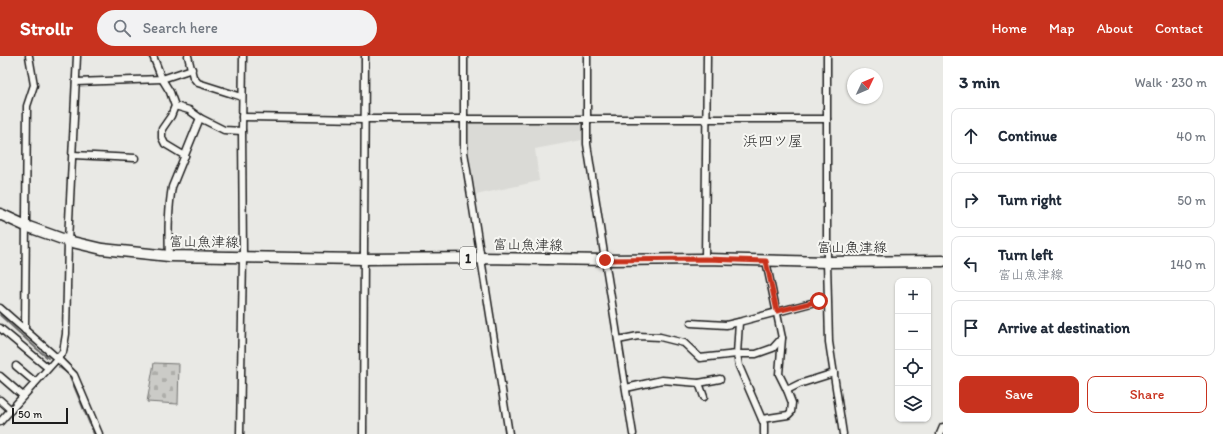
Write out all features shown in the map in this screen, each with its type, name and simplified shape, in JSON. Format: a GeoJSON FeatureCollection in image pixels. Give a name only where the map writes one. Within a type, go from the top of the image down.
{"type":"FeatureCollection","features":[{"type":"Feature","properties":{"kind":"main road","name":"富山魚津線"},"geometry":{"type":"LineString","coordinates":[[0,214],[26,226],[68,241],[102,249],[169,256],[364,259],[705,259],[827,262],[943,261]]}},
{"type":"Feature","properties":{"kind":"street"},"geometry":{"type":"LineString","coordinates":[[25,330],[27,106],[34,85],[29,56]]}},
{"type":"Feature","properties":{"kind":"street"},"geometry":{"type":"LineString","coordinates":[[0,422],[63,352],[66,334],[68,241],[77,56]]}},
{"type":"Feature","properties":{"kind":"street"},"geometry":{"type":"LineString","coordinates":[[153,56],[175,106],[171,116],[162,129],[162,138],[165,144],[185,156]]}},
{"type":"Feature","properties":{"kind":"street"},"geometry":{"type":"LineString","coordinates":[[188,56],[193,77],[198,83],[242,97]]}},
{"type":"Feature","properties":{"kind":"street"},"geometry":{"type":"LineString","coordinates":[[240,434],[243,257],[243,56]]}},
{"type":"Feature","properties":{"kind":"street"},"geometry":{"type":"LineString","coordinates":[[364,434],[365,56]]}},
{"type":"Feature","properties":{"kind":"street"},"geometry":{"type":"LineString","coordinates":[[464,56],[464,152],[509,434]]}},
{"type":"Feature","properties":{"kind":"street"},"geometry":{"type":"LineString","coordinates":[[587,56],[587,144],[633,434]]}},
{"type":"Feature","properties":{"kind":"street"},"geometry":{"type":"LineString","coordinates":[[705,259],[707,56]]}},
{"type":"Feature","properties":{"kind":"street"},"geometry":{"type":"LineString","coordinates":[[827,56],[827,302],[829,342],[843,434]]}},
{"type":"Feature","properties":{"kind":"street"},"geometry":{"type":"LineString","coordinates":[[76,82],[162,79],[192,69]]}},
{"type":"Feature","properties":{"kind":"street"},"geometry":{"type":"LineString","coordinates":[[175,106],[189,110],[200,118],[224,130],[242,131]]}},
{"type":"Feature","properties":{"kind":"street"},"geometry":{"type":"LineString","coordinates":[[242,117],[463,119],[827,119]]}},
{"type":"Feature","properties":{"kind":"street"},"geometry":{"type":"LineString","coordinates":[[169,256],[168,236],[172,187],[200,118]]}},
{"type":"Feature","properties":{"kind":"street"},"geometry":{"type":"LineString","coordinates":[[73,155],[135,158]]}},
{"type":"Feature","properties":{"kind":"street"},"geometry":{"type":"LineString","coordinates":[[762,420],[788,415],[792,412],[792,403],[779,374],[782,338],[766,261]]}},
{"type":"Feature","properties":{"kind":"street"},"geometry":{"type":"LineString","coordinates":[[691,323],[726,325],[819,301],[827,302]]}},
{"type":"Feature","properties":{"kind":"street"},"geometry":{"type":"LineString","coordinates":[[0,308],[74,375],[99,434]]}},
{"type":"Feature","properties":{"kind":"street"},"geometry":{"type":"LineString","coordinates":[[738,322],[737,354],[739,366],[764,424],[764,434]]}},
{"type":"Feature","properties":{"kind":"street"},"geometry":{"type":"LineString","coordinates":[[0,328],[48,368]]}},
{"type":"Feature","properties":{"kind":"street"},"geometry":{"type":"LineString","coordinates":[[618,340],[638,336],[660,337],[684,343],[700,358],[737,354],[756,354],[773,348],[782,338]]}},
{"type":"Feature","properties":{"kind":"street"},"geometry":{"type":"LineString","coordinates":[[16,366],[35,382]]}},
{"type":"Feature","properties":{"kind":"street"},"geometry":{"type":"LineString","coordinates":[[787,390],[799,384],[834,373]]}},
{"type":"Feature","properties":{"kind":"street"},"geometry":{"type":"LineString","coordinates":[[0,376],[23,396]]}},
{"type":"Feature","properties":{"kind":"street"},"geometry":{"type":"LineString","coordinates":[[626,388],[662,380],[699,383],[720,379]]}},
{"type":"Feature","properties":{"kind":"street"},"geometry":{"type":"LineString","coordinates":[[699,383],[704,397]]}},
{"type":"Feature","properties":{"kind":"street"},"geometry":{"type":"LineString","coordinates":[[0,400],[11,410]]}},
{"type":"Feature","properties":{"kind":"shaded area"},"geometry":{"type":"Polygon","coordinates":[[[468,122],[584,122],[582,140],[535,149],[539,181],[476,195],[467,151],[468,122]]]}},
{"type":"Feature","properties":{"kind":"green space"},"geometry":{"type":"Polygon","coordinates":[[[154,363],[179,364],[178,404],[147,402],[154,363]]]}},
{"type":"Feature","properties":{"kind":"waterway"},"geometry":{"type":"LineString","coordinates":[[0,315],[48,358]]}},
{"type":"Feature","properties":{"kind":"waterway"},"geometry":{"type":"LineString","coordinates":[[59,367],[69,374],[94,434]]}},
{"type":"Feature","properties":{"kind":"district","name":"浜四ツ屋"},"geometry":{"type":"Point","coordinates":[773,141]}},
{"type":"Feature","properties":{"kind":"route"},"geometry":{"type":"LineString","coordinates":[[605,260],[705,259],[766,261],[777,311],[819,301]]}}]}
